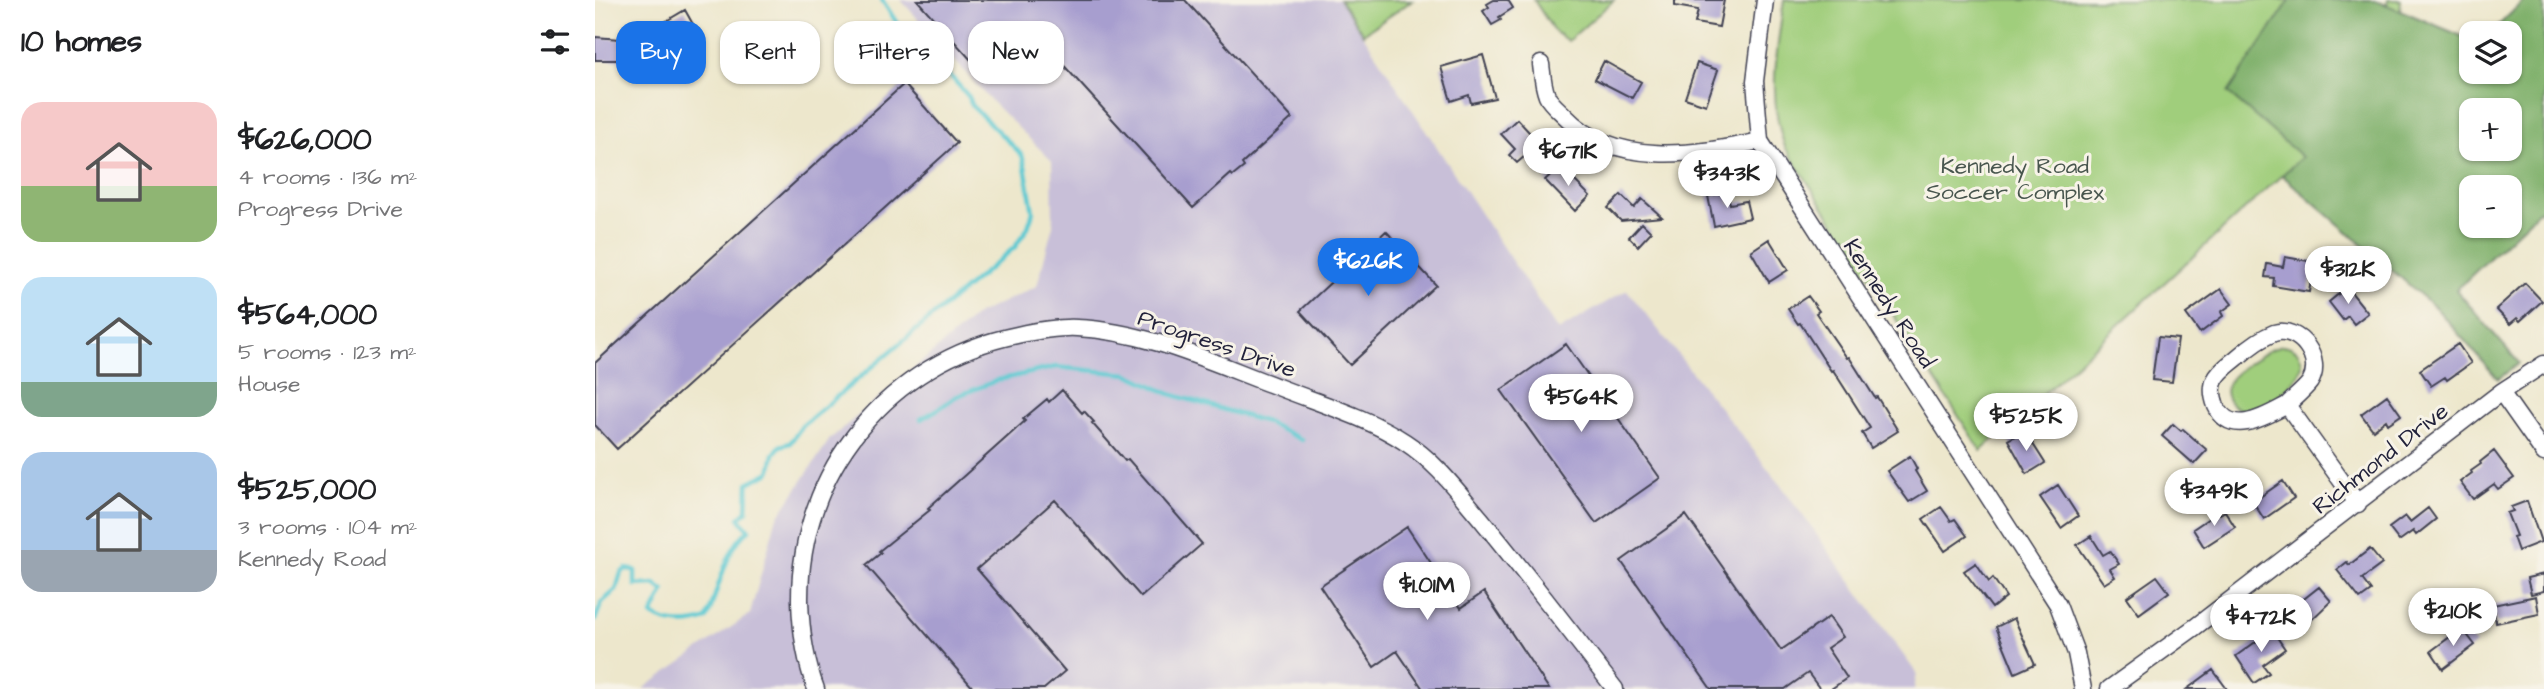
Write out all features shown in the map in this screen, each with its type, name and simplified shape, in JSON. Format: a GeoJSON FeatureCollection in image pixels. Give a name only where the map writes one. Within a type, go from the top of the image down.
{"type":"FeatureCollection","features":[{"type":"Feature","properties":{"kind":"street","name":"Kennedy Road"},"geometry":{"type":"LineString","coordinates":[[1765,0],[1755,81],[1760,141],[2058,605],[2076,653],[2083,689]]}},
{"type":"Feature","properties":{"kind":"street"},"geometry":{"type":"LineString","coordinates":[[1541,64],[1547,97],[1569,121],[1596,140],[1633,151],[1668,154],[1734,147],[1760,141]]}},
{"type":"Feature","properties":{"kind":"street","name":"Progress Drive"},"geometry":{"type":"LineString","coordinates":[[816,689],[801,632],[805,540],[822,488],[846,445],[890,396],[943,360],[993,340],[1035,331],[1074,328],[1117,332],[1177,349],[1368,421],[1405,442],[1434,463],[1526,573],[1615,689]]}},
{"type":"Feature","properties":{"kind":"street"},"geometry":{"type":"LineString","coordinates":[[2275,333],[2291,333],[2308,346],[2314,369],[2311,381],[2287,405],[2256,421],[2238,424],[2226,418],[2217,408],[2213,385],[2218,374],[2250,347],[2275,333]]}},
{"type":"Feature","properties":{"kind":"street","name":"Richmond Drive"},"geometry":{"type":"LineString","coordinates":[[2109,689],[2195,628],[2501,392],[2544,364]]}},
{"type":"Feature","properties":{"kind":"street"},"geometry":{"type":"LineString","coordinates":[[2501,392],[2544,453]]}},
{"type":"Feature","properties":{"kind":"street"},"geometry":{"type":"LineString","coordinates":[[2287,405],[2358,504]]}},
{"type":"Feature","properties":{"kind":"shaded area"},"geometry":{"type":"Polygon","coordinates":[[[901,0],[1340,0],[1558,331],[1627,290],[1783,488],[1917,674],[1914,689],[643,689],[750,614],[776,520],[830,439],[978,314],[1037,286],[1053,225],[1052,161],[976,84],[1064,84],[1064,21],[968,21],[968,75],[954,60],[954,21],[920,21],[901,0]]]}},
{"type":"Feature","properties":{"kind":"green space"},"geometry":{"type":"Polygon","coordinates":[[[1340,0],[1413,0],[1363,34],[1340,0]]]}},
{"type":"Feature","properties":{"kind":"green space"},"geometry":{"type":"Polygon","coordinates":[[[1534,0],[1614,0],[1568,41],[1554,31],[1534,0]]]}},
{"type":"Feature","properties":{"kind":"green space","name":"Kennedy Road Soccer Complex"},"geometry":{"type":"Polygon","coordinates":[[[1784,0],[2375,0],[2387,5],[2388,0],[2401,0],[2400,10],[2459,35],[2459,84],[2500,84],[2505,98],[2459,98],[2459,161],[2522,161],[2522,145],[2544,206],[2522,227],[2522,175],[2459,175],[2459,238],[2510,238],[2456,290],[2519,363],[2498,379],[2437,309],[2282,175],[1981,451],[1785,147],[1776,110],[1776,56],[1784,0]]]}},
{"type":"Feature","properties":{"kind":"green space"},"geometry":{"type":"Polygon","coordinates":[[[2290,0],[2375,0],[2459,35],[2459,84],[2522,84],[2522,21],[2503,21],[2524,0],[2544,0],[2544,206],[2522,227],[2522,175],[2459,175],[2459,238],[2510,238],[2456,290],[2519,363],[2498,379],[2437,309],[2282,175],[2302,157],[2228,93],[2290,0]]]}},
{"type":"Feature","properties":{"kind":"green space"},"geometry":{"type":"Polygon","coordinates":[[[2283,345],[2293,348],[2300,356],[2302,364],[2295,380],[2272,401],[2257,409],[2245,411],[2234,406],[2226,391],[2230,380],[2252,361],[2283,345]]]}},
{"type":"Feature","properties":{"kind":"building"},"geometry":{"type":"Polygon","coordinates":[[[917,0],[1185,0],[1292,118],[1242,164],[1244,167],[1233,176],[1231,174],[1193,208],[1064,66],[1064,21],[968,21],[968,57],[954,41],[954,21],[936,21],[917,0]]]}},
{"type":"Feature","properties":{"kind":"building"},"geometry":{"type":"Polygon","coordinates":[[[1494,0],[1508,0],[1513,8],[1492,25],[1483,11],[1489,7],[1487,4],[1494,0]]]}},
{"type":"Feature","properties":{"kind":"building"},"geometry":{"type":"Polygon","coordinates":[[[1675,0],[1724,0],[1719,27],[1695,23],[1698,10],[1675,6],[1675,0]]]}},
{"type":"Feature","properties":{"kind":"building"},"geometry":{"type":"Polygon","coordinates":[[[685,10],[691,21],[666,21],[685,10]]]}},
{"type":"Feature","properties":{"kind":"building"},"geometry":{"type":"Polygon","coordinates":[[[595,37],[616,39],[616,60],[595,60],[595,37]]]}},
{"type":"Feature","properties":{"kind":"building"},"geometry":{"type":"Polygon","coordinates":[[[1483,55],[1495,98],[1471,103],[1469,95],[1451,101],[1441,67],[1483,55]]]}},
{"type":"Feature","properties":{"kind":"building"},"geometry":{"type":"Polygon","coordinates":[[[1604,61],[1641,82],[1632,98],[1595,79],[1604,61]]]}},
{"type":"Feature","properties":{"kind":"building"},"geometry":{"type":"Polygon","coordinates":[[[1697,63],[1718,70],[1706,105],[1685,98],[1697,63]]]}},
{"type":"Feature","properties":{"kind":"building"},"geometry":{"type":"Polygon","coordinates":[[[904,84],[957,143],[617,449],[595,425],[595,363],[904,84]]]}},
{"type":"Feature","properties":{"kind":"building"},"geometry":{"type":"Polygon","coordinates":[[[1517,119],[1541,145],[1527,159],[1525,156],[1517,163],[1509,155],[1515,149],[1501,134],[1517,119]]]}},
{"type":"Feature","properties":{"kind":"building"},"geometry":{"type":"Polygon","coordinates":[[[1560,166],[1590,196],[1575,211],[1545,180],[1560,166]]]}},
{"type":"Feature","properties":{"kind":"building"},"geometry":{"type":"Polygon","coordinates":[[[1727,192],[1730,204],[1746,201],[1750,218],[1714,226],[1708,196],[1727,192]]]}},
{"type":"Feature","properties":{"kind":"building"},"geometry":{"type":"Polygon","coordinates":[[[1621,195],[1634,208],[1642,199],[1662,217],[1621,221],[1608,208],[1621,195]]]}},
{"type":"Feature","properties":{"kind":"building"},"geometry":{"type":"Polygon","coordinates":[[[1642,223],[1651,232],[1638,246],[1629,237],[1642,223]]]}},
{"type":"Feature","properties":{"kind":"building"},"geometry":{"type":"Polygon","coordinates":[[[1386,231],[1436,285],[1350,365],[1300,311],[1386,231]]]}},
{"type":"Feature","properties":{"kind":"building"},"geometry":{"type":"Polygon","coordinates":[[[1769,239],[1788,270],[1769,282],[1751,251],[1769,239]]]}},
{"type":"Feature","properties":{"kind":"building"},"geometry":{"type":"Polygon","coordinates":[[[2285,257],[2314,262],[2309,292],[2273,286],[2274,278],[2265,277],[2267,264],[2283,267],[2285,257]]]}},
{"type":"Feature","properties":{"kind":"building"},"geometry":{"type":"Polygon","coordinates":[[[2525,283],[2542,301],[2520,321],[2517,318],[2510,324],[2496,309],[2525,283]]]}},
{"type":"Feature","properties":{"kind":"building"},"geometry":{"type":"Polygon","coordinates":[[[2347,287],[2368,313],[2354,324],[2348,316],[2343,320],[2329,302],[2347,287]]]}},
{"type":"Feature","properties":{"kind":"building"},"geometry":{"type":"Polygon","coordinates":[[[2221,289],[2232,304],[2221,312],[2223,316],[2200,333],[2186,314],[2221,289]]]}},
{"type":"Feature","properties":{"kind":"building"},"geometry":{"type":"Polygon","coordinates":[[[1808,296],[1819,311],[1816,313],[1875,398],[1877,397],[1898,431],[1871,448],[1862,433],[1870,428],[1833,370],[1831,371],[1788,309],[1808,296]]]}},
{"type":"Feature","properties":{"kind":"building"},"geometry":{"type":"Polygon","coordinates":[[[2158,337],[2178,339],[2172,382],[2152,380],[2158,337]]]}},
{"type":"Feature","properties":{"kind":"building"},"geometry":{"type":"Polygon","coordinates":[[[1566,344],[1660,478],[1596,523],[1501,390],[1566,344]]]}},
{"type":"Feature","properties":{"kind":"building"},"geometry":{"type":"Polygon","coordinates":[[[2458,344],[2471,363],[2447,380],[2445,377],[2431,386],[2420,370],[2458,344]]]}},
{"type":"Feature","properties":{"kind":"building"},"geometry":{"type":"Polygon","coordinates":[[[1062,390],[1082,413],[1084,411],[1094,422],[1092,423],[1125,461],[1128,459],[1202,544],[1141,597],[1055,500],[977,569],[1065,671],[1044,689],[974,689],[866,565],[881,553],[879,551],[930,510],[928,508],[1025,421],[1023,419],[1062,390]]]}},
{"type":"Feature","properties":{"kind":"building"},"geometry":{"type":"Polygon","coordinates":[[[2387,395],[2401,415],[2388,424],[2386,420],[2373,430],[2361,414],[2387,395]]]}},
{"type":"Feature","properties":{"kind":"building"},"geometry":{"type":"Polygon","coordinates":[[[2173,424],[2181,431],[2183,429],[2207,450],[2194,464],[2162,436],[2173,424]]]}},
{"type":"Feature","properties":{"kind":"building"},"geometry":{"type":"Polygon","coordinates":[[[2022,432],[2045,463],[2027,474],[2008,440],[2022,432]]]}},
{"type":"Feature","properties":{"kind":"building"},"geometry":{"type":"Polygon","coordinates":[[[2494,451],[2514,478],[2498,489],[2494,484],[2473,499],[2460,482],[2494,451]]]}},
{"type":"Feature","properties":{"kind":"building"},"geometry":{"type":"Polygon","coordinates":[[[1910,456],[1927,491],[1909,502],[1887,471],[1910,456]]]}},
{"type":"Feature","properties":{"kind":"building"},"geometry":{"type":"Polygon","coordinates":[[[2283,481],[2294,498],[2264,519],[2253,502],[2283,481]]]}},
{"type":"Feature","properties":{"kind":"building"},"geometry":{"type":"Polygon","coordinates":[[[2058,485],[2078,516],[2061,528],[2040,497],[2058,485]]]}},
{"type":"Feature","properties":{"kind":"building"},"geometry":{"type":"Polygon","coordinates":[[[2527,501],[2541,542],[2518,551],[2513,537],[2516,536],[2507,513],[2513,511],[2511,507],[2527,501]]]}},
{"type":"Feature","properties":{"kind":"building"},"geometry":{"type":"Polygon","coordinates":[[[1941,507],[1951,521],[1955,519],[1967,536],[1945,551],[1923,519],[1941,507]]]}},
{"type":"Feature","properties":{"kind":"building"},"geometry":{"type":"Polygon","coordinates":[[[2428,508],[2436,519],[2416,535],[2413,531],[2399,541],[2389,528],[2405,516],[2410,522],[2428,508]]]}},
{"type":"Feature","properties":{"kind":"building"},"geometry":{"type":"Polygon","coordinates":[[[2225,511],[2235,527],[2204,547],[2193,529],[2218,512],[2220,514],[2225,511]]]}},
{"type":"Feature","properties":{"kind":"building"},"geometry":{"type":"Polygon","coordinates":[[[1686,515],[1781,650],[1829,617],[1843,637],[1827,648],[1847,678],[1831,689],[1820,689],[1808,673],[1785,689],[1711,689],[1621,561],[1686,515]]]}},
{"type":"Feature","properties":{"kind":"building"},"geometry":{"type":"Polygon","coordinates":[[[1407,527],[1461,608],[1484,592],[1549,689],[1423,689],[1397,651],[1374,667],[1320,586],[1407,527]]]}},
{"type":"Feature","properties":{"kind":"building"},"geometry":{"type":"Polygon","coordinates":[[[2091,536],[2103,555],[2110,551],[2119,564],[2110,569],[2115,577],[2104,584],[2077,545],[2091,536]]]}},
{"type":"Feature","properties":{"kind":"building"},"geometry":{"type":"Polygon","coordinates":[[[2370,549],[2382,564],[2362,579],[2371,591],[2360,599],[2337,570],[2347,562],[2349,565],[2370,549]]]}},
{"type":"Feature","properties":{"kind":"building"},"geometry":{"type":"Polygon","coordinates":[[[1976,563],[1989,582],[1993,578],[2006,597],[1992,608],[1964,571],[1976,563]]]}},
{"type":"Feature","properties":{"kind":"building"},"geometry":{"type":"Polygon","coordinates":[[[2544,574],[2544,591],[2531,594],[2527,578],[2544,574]]]}},
{"type":"Feature","properties":{"kind":"building"},"geometry":{"type":"Polygon","coordinates":[[[2157,576],[2169,592],[2139,614],[2127,597],[2157,576]]]}},
{"type":"Feature","properties":{"kind":"building"},"geometry":{"type":"Polygon","coordinates":[[[2319,587],[2331,601],[2303,628],[2287,608],[2298,599],[2300,602],[2319,587]]]}},
{"type":"Feature","properties":{"kind":"building"},"geometry":{"type":"Polygon","coordinates":[[[2536,596],[2539,614],[2496,623],[2493,605],[2536,596]]]}},
{"type":"Feature","properties":{"kind":"building"},"geometry":{"type":"Polygon","coordinates":[[[2014,618],[2035,664],[2015,673],[1996,627],[2014,618]]]}},
{"type":"Feature","properties":{"kind":"building"},"geometry":{"type":"Polygon","coordinates":[[[2268,624],[2285,649],[2263,665],[2269,673],[2254,683],[2236,656],[2261,638],[2257,632],[2268,624]]]}},
{"type":"Feature","properties":{"kind":"building"},"geometry":{"type":"Polygon","coordinates":[[[2462,628],[2475,645],[2443,669],[2431,651],[2462,628]]]}},
{"type":"Feature","properties":{"kind":"building"},"geometry":{"type":"Polygon","coordinates":[[[2213,670],[2227,689],[2187,689],[2213,670]]]}},
{"type":"Feature","properties":{"kind":"waterway"},"geometry":{"type":"LineString","coordinates":[[595,620],[602,602],[616,590],[621,573],[626,569],[635,570],[635,585],[655,584],[664,591],[652,615],[664,621],[678,623],[707,619],[728,559],[741,537],[749,530],[739,518],[747,511],[748,483],[770,472],[774,454],[780,446],[790,443],[802,426],[1015,247],[1028,227],[1033,212],[1022,155],[972,106],[969,97],[938,62],[929,59],[913,37],[904,34],[882,0]]}},
{"type":"Feature","properties":{"kind":"waterway"},"geometry":{"type":"LineString","coordinates":[[921,419],[955,397],[998,380],[1056,367],[1128,374],[1170,394],[1266,422],[1302,440]]}}]}
